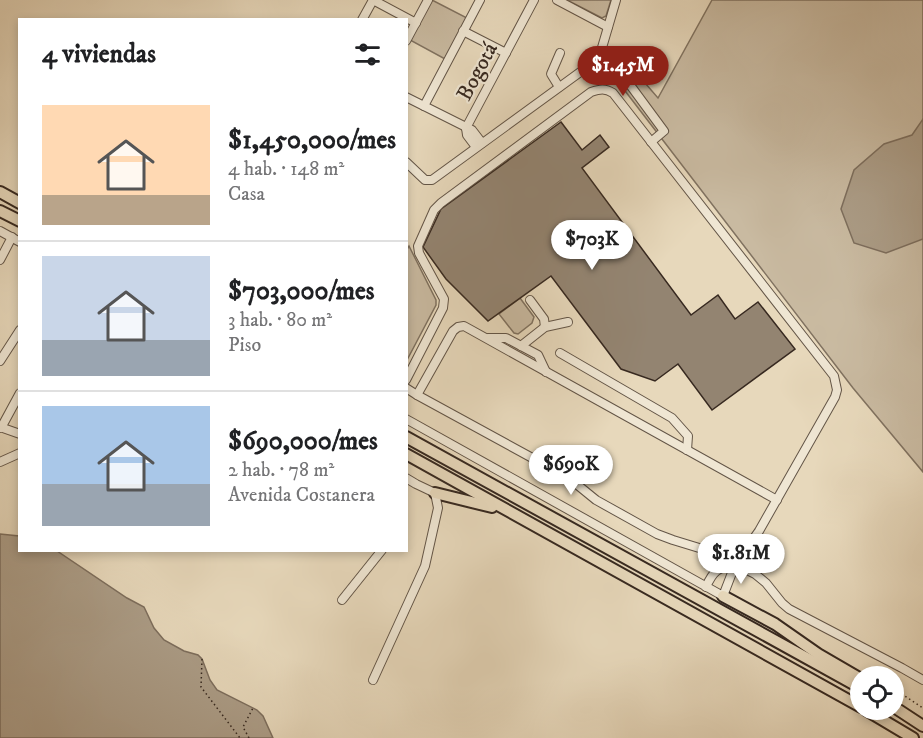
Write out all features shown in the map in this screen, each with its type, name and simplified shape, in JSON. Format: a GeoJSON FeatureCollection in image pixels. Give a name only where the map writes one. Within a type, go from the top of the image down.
{"type":"FeatureCollection","features":[{"type":"Feature","properties":{"kind":"main road"},"geometry":{"type":"LineString","coordinates":[[0,192],[18,203]]}},
{"type":"Feature","properties":{"kind":"main road"},"geometry":{"type":"LineString","coordinates":[[0,210],[18,220]]}},
{"type":"Feature","properties":{"kind":"main road"},"geometry":{"type":"LineString","coordinates":[[408,438],[850,682]]}},
{"type":"Feature","properties":{"kind":"main road"},"geometry":{"type":"LineString","coordinates":[[408,455],[850,701]]}},
{"type":"Feature","properties":{"kind":"main road"},"geometry":{"type":"LineString","coordinates":[[435,493],[482,504],[515,515]]}},
{"type":"Feature","properties":{"kind":"main road"},"geometry":{"type":"LineString","coordinates":[[723,596],[775,624],[850,673]]}},
{"type":"Feature","properties":{"kind":"main road"},"geometry":{"type":"LineString","coordinates":[[904,709],[919,723]]}},
{"type":"Feature","properties":{"kind":"main road"},"geometry":{"type":"LineString","coordinates":[[904,713],[919,723]]}},
{"type":"Feature","properties":{"kind":"main road"},"geometry":{"type":"LineString","coordinates":[[883,720],[913,738]]}},
{"type":"Feature","properties":{"kind":"street"},"geometry":{"type":"LineString","coordinates":[[363,18],[373,0],[407,18]]}},
{"type":"Feature","properties":{"kind":"street"},"geometry":{"type":"LineString","coordinates":[[408,37],[428,0]]}},
{"type":"Feature","properties":{"kind":"street"},"geometry":{"type":"LineString","coordinates":[[424,106],[480,0]]}},
{"type":"Feature","properties":{"kind":"street","name":"Bogotá"},"geometry":{"type":"LineString","coordinates":[[466,128],[534,0]]}},
{"type":"Feature","properties":{"kind":"street"},"geometry":{"type":"LineString","coordinates":[[557,0],[608,27]]}},
{"type":"Feature","properties":{"kind":"street"},"geometry":{"type":"LineString","coordinates":[[408,164],[425,180],[432,180],[594,62],[599,55],[616,0]]}},
{"type":"Feature","properties":{"kind":"street"},"geometry":{"type":"LineString","coordinates":[[408,19],[416,23]]}},
{"type":"Feature","properties":{"kind":"street"},"geometry":{"type":"LineString","coordinates":[[464,30],[506,53]]}},
{"type":"Feature","properties":{"kind":"street"},"geometry":{"type":"LineString","coordinates":[[559,87],[552,74],[560,53]]}},
{"type":"Feature","properties":{"kind":"street"},"geometry":{"type":"LineString","coordinates":[[599,55],[611,62],[622,74],[664,131],[651,142]]}},
{"type":"Feature","properties":{"kind":"street"},"geometry":{"type":"LineString","coordinates":[[408,376],[443,308],[444,299],[419,253],[418,246],[434,210],[591,92],[607,89],[613,93],[834,376],[837,383],[836,397],[759,531],[735,565],[723,596],[408,420]]}},
{"type":"Feature","properties":{"kind":"street"},"geometry":{"type":"LineString","coordinates":[[408,97],[466,128],[467,135],[479,145]]}},
{"type":"Feature","properties":{"kind":"street"},"geometry":{"type":"LineString","coordinates":[[0,231],[16,239],[0,260]]}},
{"type":"Feature","properties":{"kind":"street"},"geometry":{"type":"LineString","coordinates":[[530,300],[544,319],[545,327]]}},
{"type":"Feature","properties":{"kind":"street"},"geometry":{"type":"LineString","coordinates":[[521,346],[545,327],[568,322]]}},
{"type":"Feature","properties":{"kind":"street"},"geometry":{"type":"LineString","coordinates":[[417,395],[453,331],[464,326],[777,500]]}},
{"type":"Feature","properties":{"kind":"street"},"geometry":{"type":"LineString","coordinates":[[0,361],[18,333]]}},
{"type":"Feature","properties":{"kind":"street"},"geometry":{"type":"LineString","coordinates":[[485,338],[506,338],[538,355],[546,372]]}},
{"type":"Feature","properties":{"kind":"street"},"geometry":{"type":"LineString","coordinates":[[560,353],[672,418],[688,436],[687,450]]}},
{"type":"Feature","properties":{"kind":"street"},"geometry":{"type":"LineString","coordinates":[[408,389],[569,478],[596,500],[657,534],[709,550],[754,574],[789,609],[923,680]]}},
{"type":"Feature","properties":{"kind":"street"},"geometry":{"type":"LineString","coordinates":[[18,396],[1,427],[18,433]]}},
{"type":"Feature","properties":{"kind":"street"},"geometry":{"type":"LineString","coordinates":[[0,462],[18,454]]}},
{"type":"Feature","properties":{"kind":"street"},"geometry":{"type":"LineString","coordinates":[[373,680],[425,566],[438,508],[435,493],[408,479]]}},
{"type":"Feature","properties":{"kind":"street"},"geometry":{"type":"LineString","coordinates":[[342,600],[380,552]]}},
{"type":"Feature","properties":{"kind":"street"},"geometry":{"type":"LineString","coordinates":[[706,586],[712,574],[723,567],[735,565]]}},
{"type":"Feature","properties":{"kind":"path"},"geometry":{"type":"LineString","coordinates":[[202,659],[201,687],[240,738]]}},
{"type":"Feature","properties":{"kind":"path"},"geometry":{"type":"LineString","coordinates":[[904,696],[923,708]]}},
{"type":"Feature","properties":{"kind":"path"},"geometry":{"type":"LineString","coordinates":[[249,738],[243,727],[253,708]]}},
{"type":"Feature","properties":{"kind":"shaded area"},"geometry":{"type":"Polygon","coordinates":[[[432,0],[467,18],[445,59],[410,40],[432,0]]]}},
{"type":"Feature","properties":{"kind":"shaded area"},"geometry":{"type":"Polygon","coordinates":[[[567,0],[611,0],[606,16],[602,18],[567,0]]]}},
{"type":"Feature","properties":{"kind":"shaded area"},"geometry":{"type":"Polygon","coordinates":[[[712,0],[923,0],[923,472],[853,388],[606,66],[620,54],[658,98],[712,0]]]}},
{"type":"Feature","properties":{"kind":"shaded area"},"geometry":{"type":"Polygon","coordinates":[[[923,119],[923,239],[886,253],[854,243],[841,209],[854,170],[884,144],[912,135],[923,119]]]}},
{"type":"Feature","properties":{"kind":"shaded area"},"geometry":{"type":"Polygon","coordinates":[[[409,246],[436,300],[436,305],[408,358],[409,246]]]}},
{"type":"Feature","properties":{"kind":"shaded area"},"geometry":{"type":"Polygon","coordinates":[[[520,298],[534,317],[532,323],[518,334],[514,333],[499,314],[520,298]]]}},
{"type":"Feature","properties":{"kind":"shaded area"},"geometry":{"type":"Polygon","coordinates":[[[0,534],[18,536],[18,552],[58,552],[144,607],[154,628],[164,640],[184,651],[198,655],[217,690],[257,710],[263,716],[273,738],[0,738],[0,534]]]}},
{"type":"Feature","properties":{"kind":"building"},"geometry":{"type":"Polygon","coordinates":[[[561,122],[582,150],[600,135],[609,147],[582,168],[691,315],[718,295],[735,319],[758,302],[795,349],[712,410],[678,364],[655,381],[621,369],[551,276],[488,321],[446,279],[423,247],[441,209],[561,122]]]}}]}
